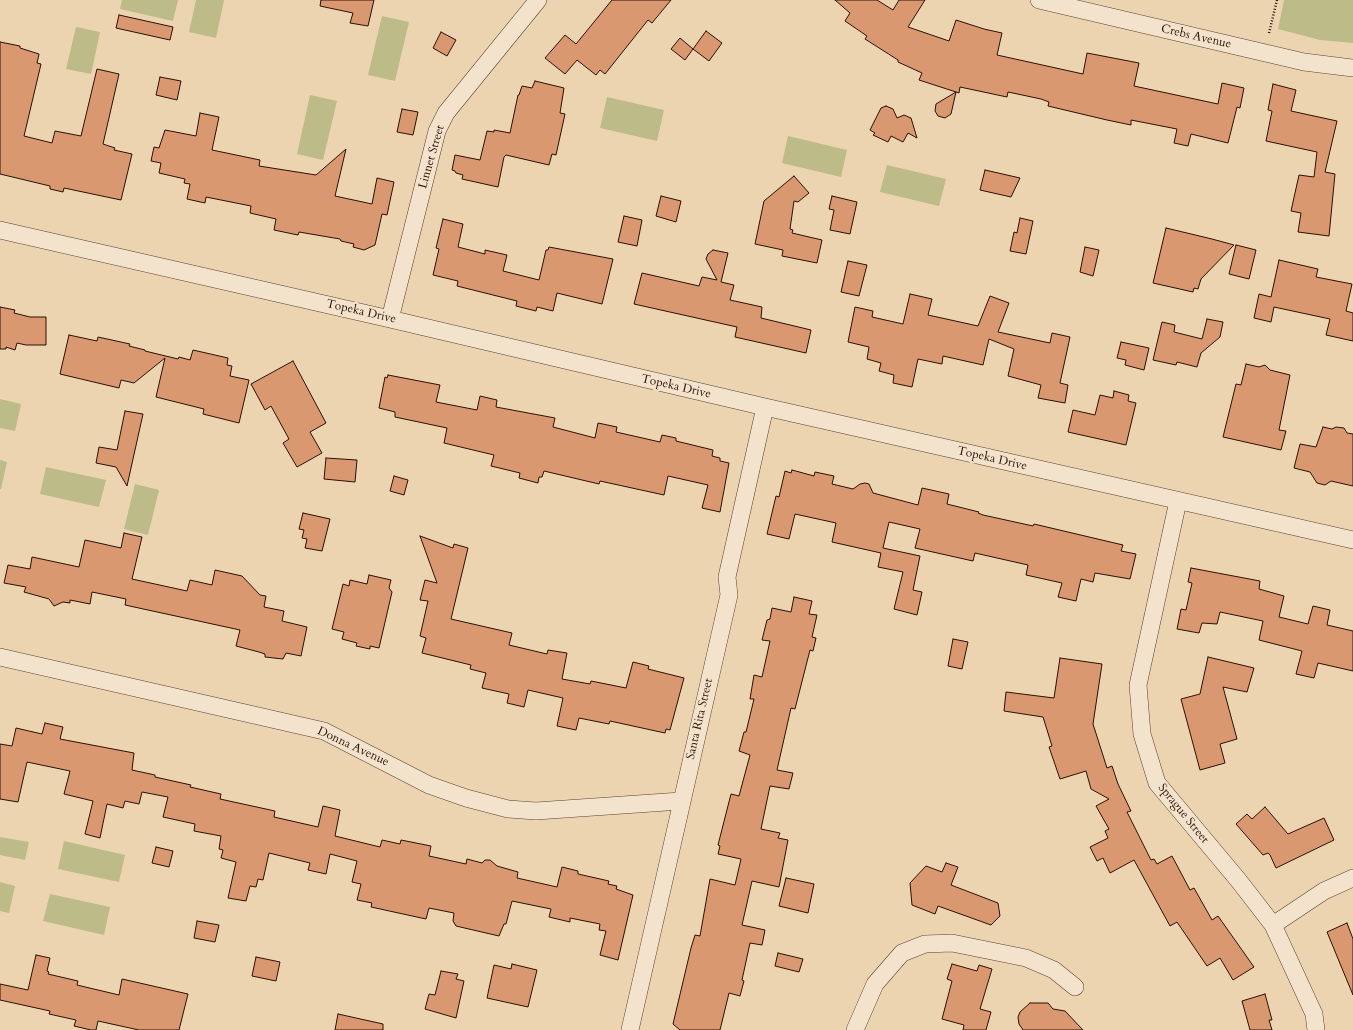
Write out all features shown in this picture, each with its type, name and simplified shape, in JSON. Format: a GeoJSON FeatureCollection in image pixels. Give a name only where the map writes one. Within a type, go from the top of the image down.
{"type":"FeatureCollection","features":[{"type":"Feature","properties":{"kind":"street","name":"Linnet Street"},"geometry":{"type":"LineString","coordinates":[[390,319],[437,131],[446,113],[538,0]]}},
{"type":"Feature","properties":{"kind":"street","name":"Crebs Avenue"},"geometry":{"type":"LineString","coordinates":[[1039,0],[1304,62],[1353,68]]}},
{"type":"Feature","properties":{"kind":"street","name":"Topeka Drive"},"geometry":{"type":"LineString","coordinates":[[0,230],[390,319],[765,407],[1353,540]]}},
{"type":"Feature","properties":{"kind":"street","name":"Santa Rita Street"},"geometry":{"type":"LineString","coordinates":[[630,1030],[729,595],[727,578],[765,407]]}},
{"type":"Feature","properties":{"kind":"street","name":"Sprague Street"},"geometry":{"type":"LineString","coordinates":[[1178,501],[1138,685],[1142,734],[1157,783],[1239,881],[1273,925],[1314,1014],[1316,1030]]}},
{"type":"Feature","properties":{"kind":"street","name":"Donna Avenue"},"geometry":{"type":"LineString","coordinates":[[0,656],[324,731],[429,785],[466,798],[508,809],[536,811],[681,801]]}},
{"type":"Feature","properties":{"kind":"street"},"geometry":{"type":"LineString","coordinates":[[1273,925],[1324,891],[1353,878]]}},
{"type":"Feature","properties":{"kind":"street"},"geometry":{"type":"LineString","coordinates":[[855,1030],[876,984],[902,953],[925,944],[952,943],[1026,958],[1054,970],[1075,987]]}},
{"type":"Feature","properties":{"kind":"path"},"geometry":{"type":"LineString","coordinates":[[1269,33],[1277,0]]}},
{"type":"Feature","properties":{"kind":"shaded area"},"geometry":{"type":"Polygon","coordinates":[[[122,0],[178,0],[173,21],[120,9],[122,0]]]}},
{"type":"Feature","properties":{"kind":"shaded area"},"geometry":{"type":"Polygon","coordinates":[[[196,0],[224,0],[216,38],[189,32],[196,0]]]}},
{"type":"Feature","properties":{"kind":"shaded area"},"geometry":{"type":"Polygon","coordinates":[[[1284,0],[1353,0],[1353,43],[1320,40],[1278,29],[1284,0]]]}},
{"type":"Feature","properties":{"kind":"shaded area"},"geometry":{"type":"Polygon","coordinates":[[[382,16],[409,22],[395,81],[368,75],[382,16]]]}},
{"type":"Feature","properties":{"kind":"shaded area"},"geometry":{"type":"Polygon","coordinates":[[[76,27],[100,32],[91,74],[66,69],[76,27]]]}},
{"type":"Feature","properties":{"kind":"shaded area"},"geometry":{"type":"Polygon","coordinates":[[[310,95],[337,101],[323,160],[297,154],[310,95]]]}},
{"type":"Feature","properties":{"kind":"shaded area"},"geometry":{"type":"Polygon","coordinates":[[[607,97],[664,110],[657,141],[600,128],[607,97]]]}},
{"type":"Feature","properties":{"kind":"shaded area"},"geometry":{"type":"Polygon","coordinates":[[[788,136],[847,150],[841,177],[782,163],[788,136]]]}},
{"type":"Feature","properties":{"kind":"shaded area"},"geometry":{"type":"Polygon","coordinates":[[[887,165],[946,179],[939,206],[880,192],[887,165]]]}},
{"type":"Feature","properties":{"kind":"shaded area"},"geometry":{"type":"Polygon","coordinates":[[[0,399],[21,404],[15,431],[0,428],[0,399]]]}},
{"type":"Feature","properties":{"kind":"shaded area"},"geometry":{"type":"Polygon","coordinates":[[[0,460],[7,462],[1,489],[0,489],[0,460]]]}},
{"type":"Feature","properties":{"kind":"shaded area"},"geometry":{"type":"Polygon","coordinates":[[[46,467],[106,480],[99,507],[40,494],[46,467]]]}},
{"type":"Feature","properties":{"kind":"shaded area"},"geometry":{"type":"Polygon","coordinates":[[[135,484],[159,490],[148,535],[124,529],[135,484]]]}},
{"type":"Feature","properties":{"kind":"shaded area"},"geometry":{"type":"Polygon","coordinates":[[[0,837],[29,842],[25,860],[0,855],[0,837]]]}},
{"type":"Feature","properties":{"kind":"shaded area"},"geometry":{"type":"Polygon","coordinates":[[[64,841],[125,855],[119,882],[58,869],[64,841]]]}},
{"type":"Feature","properties":{"kind":"shaded area"},"geometry":{"type":"Polygon","coordinates":[[[0,882],[15,886],[9,913],[0,911],[0,882]]]}},
{"type":"Feature","properties":{"kind":"shaded area"},"geometry":{"type":"Polygon","coordinates":[[[50,894],[110,907],[104,935],[43,921],[50,894]]]}},
{"type":"Feature","properties":{"kind":"building"},"geometry":{"type":"Polygon","coordinates":[[[321,0],[374,0],[368,26],[350,23],[353,13],[320,6],[321,0]]]}},
{"type":"Feature","properties":{"kind":"building"},"geometry":{"type":"Polygon","coordinates":[[[612,0],[671,0],[652,23],[648,20],[605,74],[600,70],[596,75],[577,60],[565,74],[545,58],[565,35],[576,44],[612,0]]]}},
{"type":"Feature","properties":{"kind":"building"},"geometry":{"type":"Polygon","coordinates":[[[835,0],[877,0],[893,10],[899,0],[925,0],[908,27],[949,41],[956,20],[1002,33],[997,55],[1083,74],[1087,53],[1139,63],[1134,86],[1218,104],[1222,83],[1244,88],[1240,108],[1237,107],[1228,143],[1191,134],[1188,146],[1174,143],[1177,129],[1131,120],[1131,125],[1107,120],[1048,106],[1049,102],[1041,99],[1008,92],[1007,97],[960,87],[959,93],[919,80],[922,73],[898,62],[898,60],[865,39],[867,36],[845,21],[850,13],[835,0]]]}},
{"type":"Feature","properties":{"kind":"building"},"geometry":{"type":"Polygon","coordinates":[[[119,15],[173,27],[170,40],[116,28],[119,15]]]}},
{"type":"Feature","properties":{"kind":"building"},"geometry":{"type":"Polygon","coordinates":[[[706,31],[722,43],[709,61],[693,49],[706,31]]]}},
{"type":"Feature","properties":{"kind":"building"},"geometry":{"type":"Polygon","coordinates":[[[441,32],[456,40],[447,56],[433,48],[441,32]]]}},
{"type":"Feature","properties":{"kind":"building"},"geometry":{"type":"Polygon","coordinates":[[[680,38],[693,49],[685,60],[671,49],[680,38]]]}},
{"type":"Feature","properties":{"kind":"building"},"geometry":{"type":"Polygon","coordinates":[[[0,42],[20,46],[20,48],[39,54],[37,63],[41,64],[24,136],[52,143],[55,131],[81,136],[97,69],[119,74],[103,144],[115,148],[114,150],[132,154],[121,200],[64,188],[63,192],[50,189],[50,186],[0,174],[0,42]]]}},
{"type":"Feature","properties":{"kind":"building"},"geometry":{"type":"Polygon","coordinates":[[[160,77],[181,81],[177,100],[156,95],[160,77]]]}},
{"type":"Feature","properties":{"kind":"building"},"geometry":{"type":"Polygon","coordinates":[[[535,81],[564,88],[560,113],[565,114],[556,155],[552,154],[549,165],[506,155],[504,157],[498,187],[462,179],[463,175],[452,170],[455,155],[480,160],[487,131],[494,132],[494,130],[510,133],[518,95],[522,86],[532,88],[535,81]]]}},
{"type":"Feature","properties":{"kind":"building"},"geometry":{"type":"Polygon","coordinates":[[[1273,84],[1296,90],[1291,111],[1337,121],[1325,172],[1335,174],[1329,236],[1298,232],[1301,213],[1291,211],[1299,175],[1314,177],[1317,152],[1266,141],[1272,111],[1268,110],[1273,84]]]}},
{"type":"Feature","properties":{"kind":"building"},"geometry":{"type":"Polygon","coordinates":[[[956,92],[951,114],[945,118],[938,116],[935,111],[936,104],[956,92]]]}},
{"type":"Feature","properties":{"kind":"building"},"geometry":{"type":"Polygon","coordinates":[[[886,106],[893,109],[897,118],[904,115],[911,118],[917,138],[908,133],[903,142],[891,136],[888,142],[873,135],[875,133],[870,130],[881,108],[886,106]]]}},
{"type":"Feature","properties":{"kind":"building"},"geometry":{"type":"Polygon","coordinates":[[[402,109],[418,112],[413,135],[397,132],[402,109]]]}},
{"type":"Feature","properties":{"kind":"building"},"geometry":{"type":"Polygon","coordinates":[[[200,113],[219,117],[212,150],[260,160],[259,166],[316,175],[346,149],[335,196],[372,204],[377,178],[394,182],[387,215],[382,214],[375,245],[364,250],[353,247],[354,244],[341,241],[340,239],[299,232],[298,235],[274,230],[276,219],[250,213],[251,206],[206,197],[205,203],[187,199],[190,184],[184,183],[185,179],[159,173],[161,163],[151,161],[154,147],[159,148],[165,130],[196,136],[200,113]]]}},
{"type":"Feature","properties":{"kind":"building"},"geometry":{"type":"Polygon","coordinates":[[[985,170],[1020,178],[1011,197],[980,190],[985,170]]]}},
{"type":"Feature","properties":{"kind":"building"},"geometry":{"type":"Polygon","coordinates":[[[794,176],[809,193],[798,202],[794,201],[790,229],[793,230],[792,233],[822,240],[817,263],[782,256],[783,250],[755,244],[764,201],[794,176]]]}},
{"type":"Feature","properties":{"kind":"building"},"geometry":{"type":"Polygon","coordinates":[[[661,196],[681,201],[676,222],[656,216],[661,196]]]}},
{"type":"Feature","properties":{"kind":"building"},"geometry":{"type":"Polygon","coordinates":[[[832,196],[857,202],[850,234],[830,230],[834,210],[829,209],[832,196]]]}},
{"type":"Feature","properties":{"kind":"building"},"geometry":{"type":"Polygon","coordinates":[[[624,216],[642,220],[637,246],[618,242],[624,216]]]}},
{"type":"Feature","properties":{"kind":"building"},"geometry":{"type":"Polygon","coordinates":[[[1020,218],[1033,221],[1026,254],[1010,251],[1014,232],[1017,233],[1020,218]]]}},
{"type":"Feature","properties":{"kind":"building"},"geometry":{"type":"Polygon","coordinates":[[[443,219],[463,224],[458,247],[485,254],[485,250],[507,255],[503,271],[539,280],[546,250],[548,250],[549,247],[613,259],[602,304],[557,293],[553,311],[537,307],[536,311],[516,306],[517,301],[457,286],[458,281],[433,275],[439,249],[436,248],[443,219]]]}},
{"type":"Feature","properties":{"kind":"building"},"geometry":{"type":"Polygon","coordinates":[[[1166,228],[1234,245],[1201,279],[1198,289],[1194,288],[1193,292],[1153,283],[1166,228]]]}},
{"type":"Feature","properties":{"kind":"building"},"geometry":{"type":"Polygon","coordinates":[[[1236,245],[1256,250],[1249,279],[1229,274],[1236,245]]]}},
{"type":"Feature","properties":{"kind":"building"},"geometry":{"type":"Polygon","coordinates":[[[1085,247],[1099,250],[1093,276],[1080,272],[1085,247]]]}},
{"type":"Feature","properties":{"kind":"building"},"geometry":{"type":"Polygon","coordinates":[[[713,250],[728,253],[721,282],[734,285],[730,300],[762,307],[761,318],[811,330],[806,353],[735,337],[737,327],[634,304],[642,273],[699,286],[702,277],[717,280],[706,259],[708,254],[713,250]]]}},
{"type":"Feature","properties":{"kind":"building"},"geometry":{"type":"Polygon","coordinates":[[[1279,260],[1318,269],[1316,277],[1352,284],[1346,311],[1353,313],[1353,341],[1326,335],[1330,319],[1274,307],[1271,322],[1254,318],[1259,294],[1271,297],[1279,260]]]}},
{"type":"Feature","properties":{"kind":"building"},"geometry":{"type":"Polygon","coordinates":[[[848,261],[867,265],[859,296],[841,292],[848,261]]]}},
{"type":"Feature","properties":{"kind":"building"},"geometry":{"type":"Polygon","coordinates":[[[910,294],[932,299],[928,315],[978,326],[990,296],[1009,303],[998,332],[1050,343],[1052,333],[1070,337],[1060,383],[1068,385],[1065,403],[1038,398],[1041,385],[1008,376],[1014,349],[989,339],[983,365],[943,356],[942,364],[918,359],[912,387],[893,383],[894,375],[879,371],[881,363],[867,359],[869,347],[848,342],[855,307],[873,311],[872,317],[903,324],[910,294]]]}},
{"type":"Feature","properties":{"kind":"building"},"geometry":{"type":"Polygon","coordinates":[[[0,307],[15,310],[14,313],[30,317],[46,317],[46,345],[26,345],[17,343],[15,350],[6,347],[6,349],[0,349],[0,307]]]}},
{"type":"Feature","properties":{"kind":"building"},"geometry":{"type":"Polygon","coordinates":[[[1207,319],[1223,322],[1220,337],[1201,353],[1197,367],[1177,362],[1176,365],[1153,360],[1162,322],[1175,325],[1174,332],[1202,339],[1207,319]]]}},
{"type":"Feature","properties":{"kind":"building"},"geometry":{"type":"Polygon","coordinates":[[[69,335],[97,341],[98,337],[130,344],[129,346],[178,359],[179,357],[190,360],[193,350],[228,358],[227,365],[232,366],[230,376],[249,380],[239,423],[203,414],[204,409],[156,397],[165,358],[134,383],[121,380],[119,388],[60,374],[69,335]]]}},
{"type":"Feature","properties":{"kind":"building"},"geometry":{"type":"Polygon","coordinates":[[[1121,342],[1149,348],[1144,370],[1125,365],[1126,360],[1117,358],[1121,342]]]}},
{"type":"Feature","properties":{"kind":"building"},"geometry":{"type":"Polygon","coordinates":[[[293,361],[326,423],[310,432],[322,453],[297,467],[283,443],[289,439],[271,406],[265,410],[251,384],[293,361]]]}},
{"type":"Feature","properties":{"kind":"building"},"geometry":{"type":"Polygon","coordinates":[[[1246,364],[1259,367],[1265,365],[1270,370],[1290,375],[1279,430],[1286,431],[1281,450],[1223,437],[1236,384],[1241,385],[1246,364]]]}},
{"type":"Feature","properties":{"kind":"building"},"geometry":{"type":"Polygon","coordinates":[[[388,375],[440,385],[436,402],[477,410],[480,396],[497,400],[496,407],[555,418],[553,427],[595,438],[598,423],[617,427],[616,432],[660,442],[662,435],[676,438],[676,441],[713,450],[712,456],[720,458],[720,461],[729,463],[720,512],[702,508],[708,485],[668,476],[664,495],[600,481],[599,484],[544,471],[542,477],[539,477],[538,483],[519,478],[520,473],[491,466],[494,455],[444,443],[447,428],[395,417],[395,412],[379,408],[385,377],[387,378],[388,375]]]}},
{"type":"Feature","properties":{"kind":"building"},"geometry":{"type":"Polygon","coordinates":[[[1114,391],[1129,395],[1128,401],[1136,403],[1126,445],[1068,432],[1073,410],[1095,415],[1100,395],[1113,398],[1114,391]]]}},
{"type":"Feature","properties":{"kind":"building"},"geometry":{"type":"Polygon","coordinates":[[[125,411],[143,414],[127,486],[116,467],[96,463],[99,447],[117,450],[125,411]]]}},
{"type":"Feature","properties":{"kind":"building"},"geometry":{"type":"Polygon","coordinates":[[[1323,427],[1332,429],[1336,427],[1344,428],[1347,433],[1353,434],[1353,486],[1331,481],[1325,485],[1317,483],[1310,472],[1294,468],[1300,444],[1316,447],[1323,427]]]}},
{"type":"Feature","properties":{"kind":"building"},"geometry":{"type":"Polygon","coordinates":[[[326,458],[357,460],[355,482],[324,479],[326,458]]]}},
{"type":"Feature","properties":{"kind":"building"},"geometry":{"type":"Polygon","coordinates":[[[792,470],[814,476],[815,472],[834,476],[832,484],[853,489],[860,484],[869,484],[873,493],[918,505],[922,488],[949,494],[947,504],[979,512],[978,513],[983,515],[1033,526],[1034,524],[1123,545],[1121,551],[1136,554],[1130,579],[1095,573],[1093,582],[1081,579],[1076,601],[1058,597],[1062,583],[1026,575],[1028,565],[975,553],[973,561],[915,548],[920,529],[889,522],[883,548],[920,556],[913,590],[922,592],[917,615],[894,609],[903,572],[878,567],[881,553],[832,542],[836,523],[795,514],[789,539],[767,534],[776,496],[779,497],[785,471],[791,473],[792,470]]]}},
{"type":"Feature","properties":{"kind":"building"},"geometry":{"type":"Polygon","coordinates":[[[394,476],[408,480],[404,495],[390,491],[394,476]]]}},
{"type":"Feature","properties":{"kind":"building"},"geometry":{"type":"Polygon","coordinates":[[[303,513],[330,519],[322,551],[305,548],[307,539],[302,538],[304,530],[299,529],[303,513]]]}},
{"type":"Feature","properties":{"kind":"building"},"geometry":{"type":"Polygon","coordinates":[[[124,533],[142,537],[132,579],[187,591],[190,580],[212,585],[215,570],[242,576],[260,595],[266,596],[264,607],[284,611],[282,621],[307,627],[301,656],[286,653],[283,659],[265,657],[265,654],[236,646],[240,630],[125,605],[126,599],[92,592],[90,604],[70,600],[70,603],[63,602],[54,606],[49,599],[24,592],[26,587],[4,583],[8,565],[30,569],[32,557],[79,567],[85,540],[121,548],[124,533]]]}},
{"type":"Feature","properties":{"kind":"building"},"geometry":{"type":"Polygon","coordinates":[[[420,536],[453,548],[454,544],[468,548],[451,619],[512,633],[509,645],[547,654],[548,650],[567,653],[562,679],[590,684],[591,681],[626,688],[633,662],[649,666],[648,669],[684,678],[670,730],[666,729],[665,733],[610,721],[609,724],[579,718],[576,730],[557,726],[563,698],[528,690],[524,707],[507,703],[509,694],[482,688],[486,673],[470,669],[471,665],[422,653],[426,638],[420,636],[428,601],[420,600],[425,580],[437,583],[420,536]]]}},
{"type":"Feature","properties":{"kind":"building"},"geometry":{"type":"Polygon","coordinates":[[[1191,568],[1260,581],[1259,589],[1284,596],[1279,617],[1308,624],[1313,606],[1330,610],[1327,625],[1353,631],[1353,671],[1318,663],[1314,678],[1296,674],[1302,651],[1259,640],[1263,621],[1220,612],[1217,624],[1202,623],[1199,633],[1177,629],[1181,609],[1186,610],[1192,583],[1188,582],[1191,568]]]}},
{"type":"Feature","properties":{"kind":"building"},"geometry":{"type":"Polygon","coordinates":[[[369,575],[391,580],[389,588],[392,592],[379,648],[370,646],[370,649],[356,646],[357,643],[342,639],[344,632],[332,629],[343,584],[349,586],[350,580],[367,584],[369,575]]]}},
{"type":"Feature","properties":{"kind":"building"},"geometry":{"type":"Polygon","coordinates":[[[794,597],[812,601],[809,614],[817,615],[812,637],[816,638],[813,651],[810,650],[795,709],[791,708],[777,770],[793,773],[789,789],[770,786],[761,829],[780,833],[778,838],[788,840],[779,887],[752,881],[742,925],[765,930],[762,945],[750,943],[740,996],[729,993],[720,1030],[680,1030],[673,1024],[691,948],[695,935],[700,936],[710,879],[735,885],[741,859],[718,854],[720,846],[718,845],[731,794],[739,796],[750,755],[739,751],[744,732],[746,732],[754,699],[750,699],[754,675],[762,677],[770,641],[762,640],[767,620],[770,619],[772,608],[791,612],[794,597]]]}},
{"type":"Feature","properties":{"kind":"building"},"geometry":{"type":"Polygon","coordinates":[[[953,639],[968,642],[962,669],[948,666],[953,639]]]}},
{"type":"Feature","properties":{"kind":"building"},"geometry":{"type":"Polygon","coordinates":[[[1208,657],[1254,668],[1247,692],[1223,687],[1237,739],[1220,744],[1225,763],[1200,770],[1181,699],[1200,694],[1208,657]]]}},
{"type":"Feature","properties":{"kind":"building"},"geometry":{"type":"Polygon","coordinates":[[[1060,658],[1102,664],[1093,724],[1107,768],[1112,766],[1118,784],[1131,811],[1127,812],[1151,860],[1154,859],[1157,864],[1172,856],[1190,890],[1194,888],[1212,920],[1218,916],[1254,967],[1233,980],[1220,958],[1207,966],[1177,922],[1170,926],[1134,860],[1110,873],[1103,858],[1097,861],[1090,847],[1108,838],[1105,831],[1109,829],[1096,806],[1109,799],[1091,789],[1086,771],[1060,779],[1049,747],[1052,746],[1043,717],[1004,711],[1006,692],[1054,698],[1060,658]]]}},
{"type":"Feature","properties":{"kind":"building"},"geometry":{"type":"Polygon","coordinates":[[[45,723],[63,727],[60,739],[134,753],[132,770],[191,785],[190,787],[221,794],[220,799],[275,811],[274,817],[318,827],[323,806],[340,810],[335,836],[380,847],[382,840],[400,844],[401,840],[431,846],[429,856],[466,864],[467,859],[482,863],[485,860],[490,860],[497,866],[518,872],[517,878],[557,887],[562,867],[578,871],[578,874],[609,881],[608,884],[617,886],[616,889],[633,895],[618,960],[600,955],[606,931],[599,930],[600,924],[570,918],[570,922],[549,917],[551,909],[512,901],[506,924],[504,924],[499,936],[456,926],[453,921],[454,913],[429,908],[426,919],[371,907],[372,903],[357,900],[361,884],[352,882],[357,861],[330,854],[326,874],[308,870],[310,863],[269,853],[263,880],[258,879],[256,887],[250,886],[246,901],[228,898],[236,862],[221,858],[223,850],[219,849],[221,836],[194,831],[195,824],[163,817],[168,797],[142,792],[139,804],[125,801],[123,808],[107,804],[100,838],[85,834],[93,801],[64,794],[70,771],[27,762],[18,802],[0,799],[0,744],[12,746],[16,728],[42,734],[45,723]]]}},
{"type":"Feature","properties":{"kind":"building"},"geometry":{"type":"Polygon","coordinates":[[[1265,807],[1288,834],[1324,818],[1334,840],[1276,868],[1270,855],[1268,853],[1263,855],[1236,824],[1247,814],[1252,819],[1265,807]]]}},
{"type":"Feature","properties":{"kind":"building"},"geometry":{"type":"Polygon","coordinates":[[[156,847],[173,851],[169,867],[152,863],[156,847]]]}},
{"type":"Feature","properties":{"kind":"building"},"geometry":{"type":"Polygon","coordinates":[[[946,863],[958,867],[951,885],[998,903],[1000,916],[991,925],[938,906],[935,914],[912,905],[910,883],[926,866],[942,872],[946,863]]]}},
{"type":"Feature","properties":{"kind":"building"},"geometry":{"type":"Polygon","coordinates":[[[786,878],[814,884],[808,913],[779,906],[786,878]]]}},
{"type":"Feature","properties":{"kind":"building"},"geometry":{"type":"Polygon","coordinates":[[[197,921],[219,925],[215,942],[194,938],[197,921]]]}},
{"type":"Feature","properties":{"kind":"building"},"geometry":{"type":"Polygon","coordinates":[[[1347,923],[1353,939],[1353,995],[1327,932],[1347,923]]]}},
{"type":"Feature","properties":{"kind":"building"},"geometry":{"type":"Polygon","coordinates":[[[778,953],[803,959],[799,972],[775,966],[778,953]]]}},
{"type":"Feature","properties":{"kind":"building"},"geometry":{"type":"Polygon","coordinates":[[[36,955],[50,958],[47,971],[49,972],[48,974],[78,981],[77,985],[119,995],[122,979],[188,994],[179,1030],[139,1030],[98,1021],[96,1030],[91,1030],[74,1026],[76,1020],[49,1014],[50,1011],[0,1000],[0,984],[28,990],[36,955]]]}},
{"type":"Feature","properties":{"kind":"building"},"geometry":{"type":"Polygon","coordinates":[[[256,957],[280,962],[276,981],[252,976],[256,957]]]}},
{"type":"Feature","properties":{"kind":"building"},"geometry":{"type":"Polygon","coordinates":[[[512,964],[537,970],[528,1007],[487,998],[494,965],[511,969],[512,964]]]}},
{"type":"Feature","properties":{"kind":"building"},"geometry":{"type":"Polygon","coordinates":[[[952,964],[977,971],[979,965],[992,969],[980,1009],[991,1012],[986,1030],[963,1030],[964,1025],[942,1019],[952,981],[947,979],[952,964]]]}},
{"type":"Feature","properties":{"kind":"building"},"geometry":{"type":"Polygon","coordinates":[[[441,971],[458,974],[456,979],[464,981],[456,1018],[425,1009],[429,994],[435,995],[441,971]]]}},
{"type":"Feature","properties":{"kind":"building"},"geometry":{"type":"Polygon","coordinates":[[[1265,994],[1272,1020],[1269,1020],[1272,1030],[1250,1030],[1242,1001],[1265,994]]]}},
{"type":"Feature","properties":{"kind":"building"},"geometry":{"type":"Polygon","coordinates":[[[1030,1003],[1048,1003],[1053,1009],[1065,1011],[1083,1030],[1023,1030],[1019,1024],[1018,1017],[1020,1012],[1030,1003]]]}},
{"type":"Feature","properties":{"kind":"building"},"geometry":{"type":"Polygon","coordinates":[[[338,1014],[383,1024],[383,1030],[335,1030],[338,1014]]]}}]}
